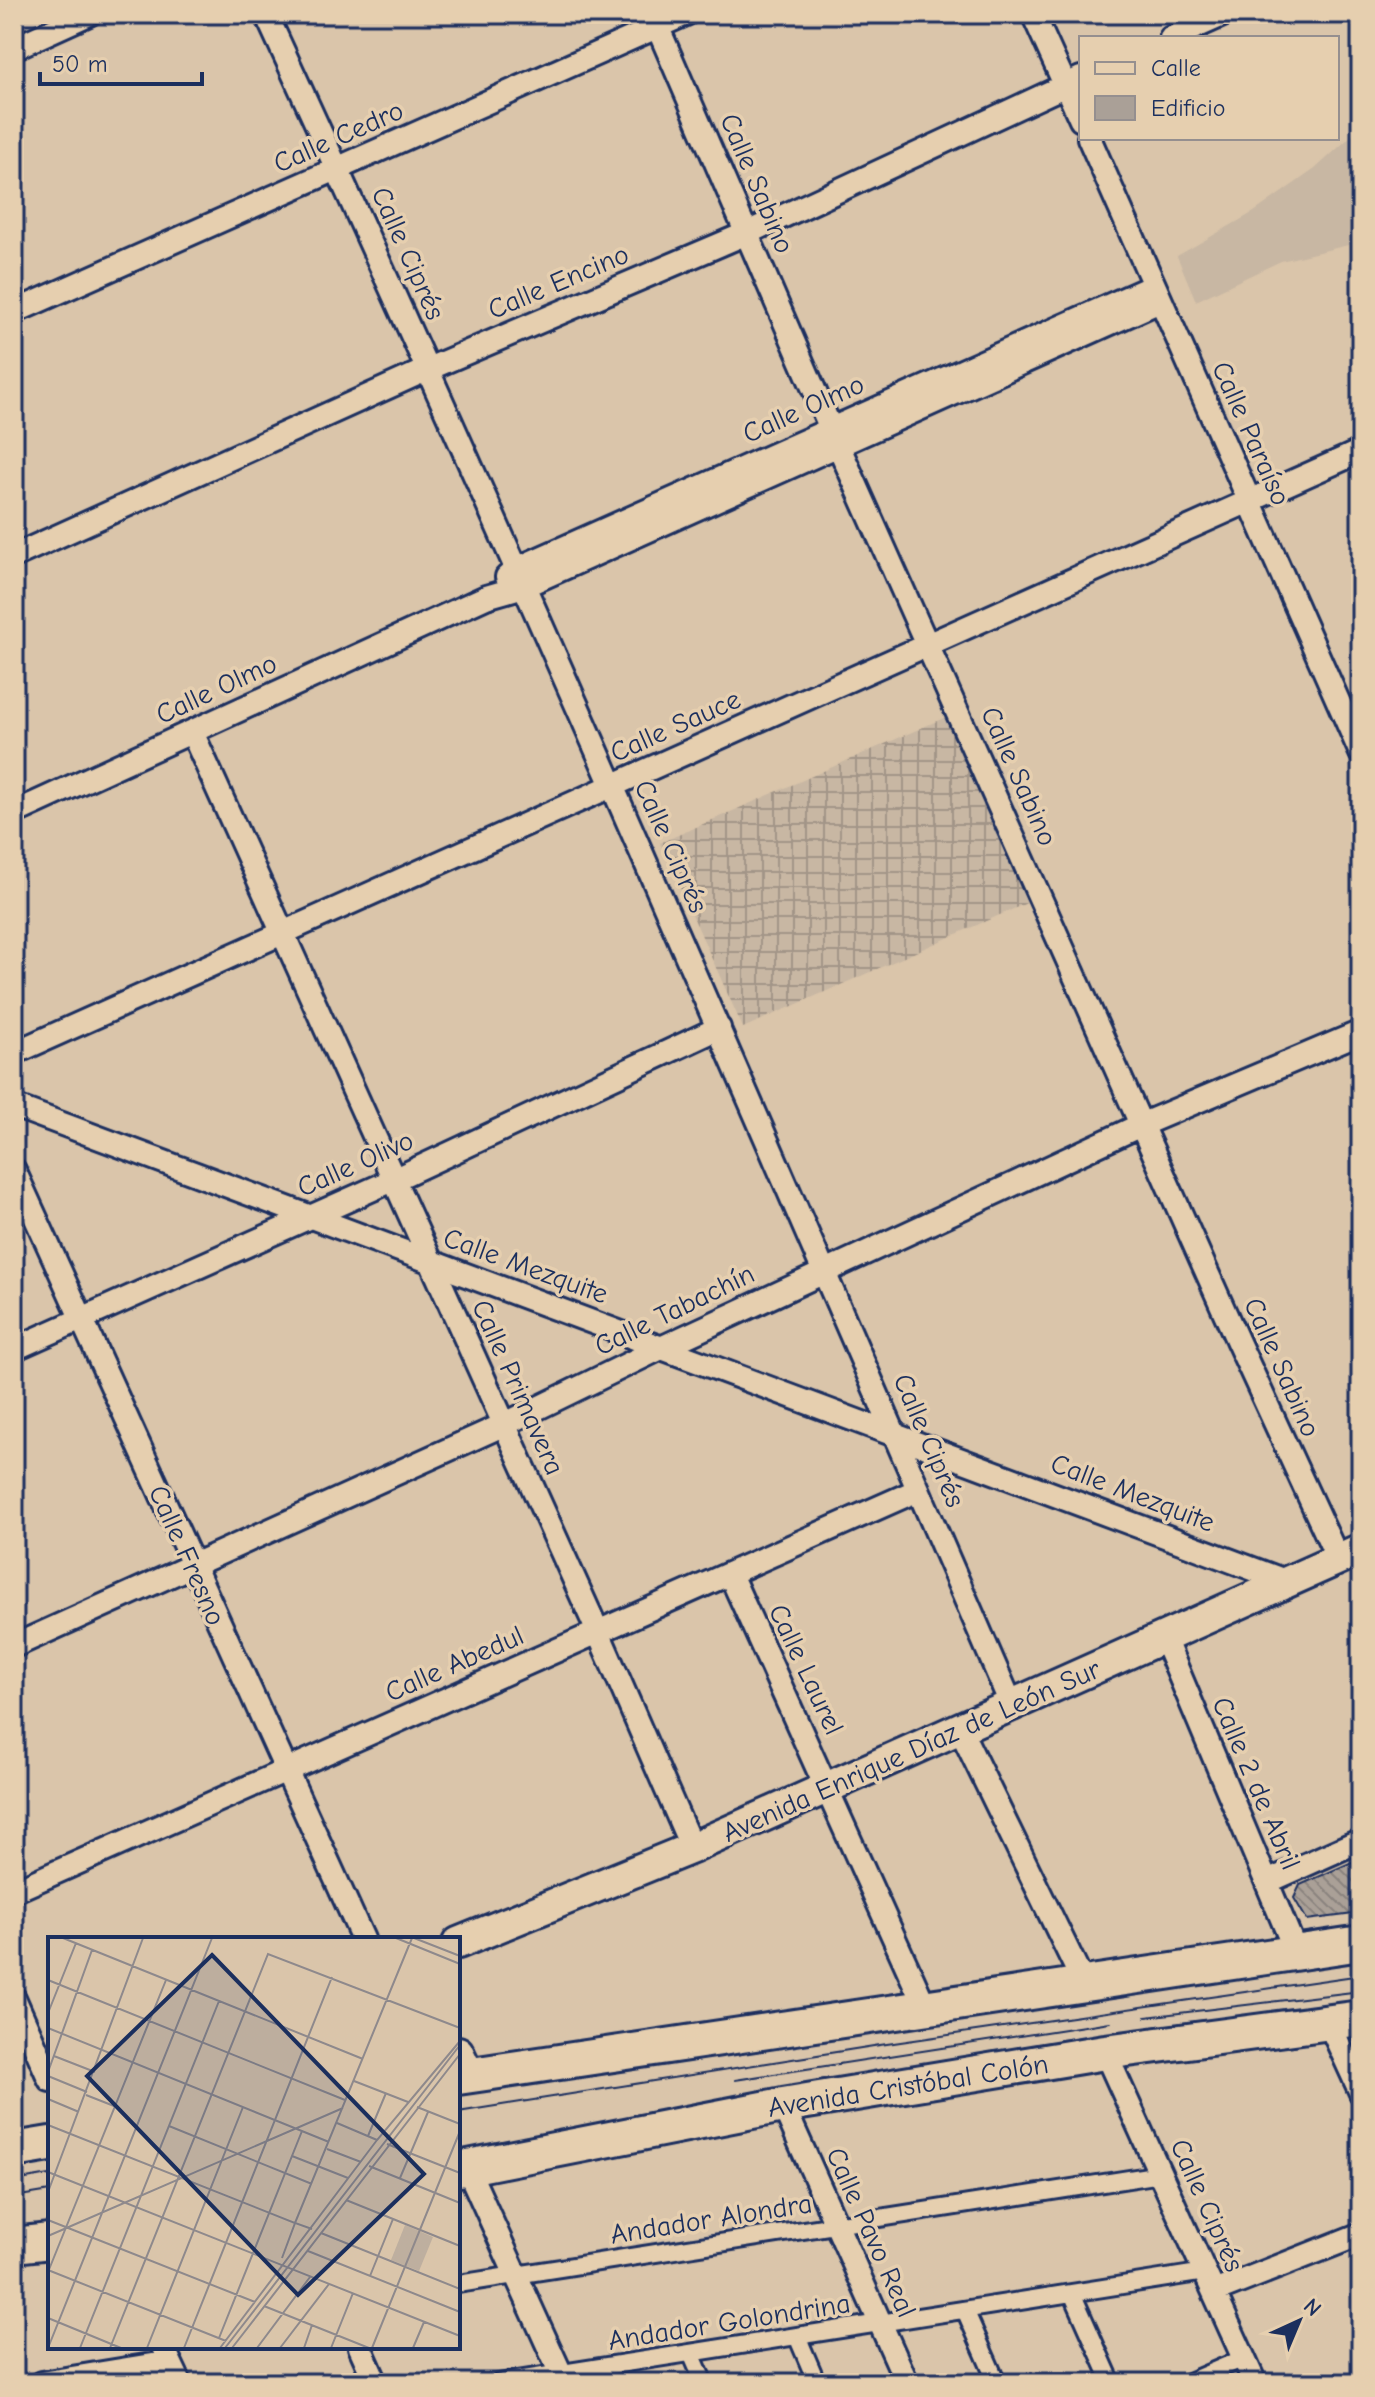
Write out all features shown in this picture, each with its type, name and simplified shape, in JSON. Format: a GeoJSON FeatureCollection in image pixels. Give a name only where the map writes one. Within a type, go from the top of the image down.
{"type":"FeatureCollection","features":[{"type":"Feature","properties":{"kind":"main road","name":"Avenida Enrique Díaz de León Sur"},"geometry":{"type":"LineString","coordinates":[[471,1938],[692,1848],[1350,1554]]}},
{"type":"Feature","properties":{"kind":"main road"},"geometry":{"type":"LineString","coordinates":[[462,2068],[926,2009],[1361,1943]]}},
{"type":"Feature","properties":{"kind":"main road","name":"Avenida Cristóbal Colón"},"geometry":{"type":"LineString","coordinates":[[461,2160],[1105,2052],[1344,2019]]}},
{"type":"Feature","properties":{"kind":"main road"},"geometry":{"type":"LineString","coordinates":[[14,2150],[48,2144]]}},
{"type":"Feature","properties":{"kind":"main road"},"geometry":{"type":"LineString","coordinates":[[14,2245],[48,2241]]}},
{"type":"Feature","properties":{"kind":"street","name":"Calle Ciprés"},"geometry":{"type":"LineString","coordinates":[[266,14],[613,785],[1012,1706]]}},
{"type":"Feature","properties":{"kind":"street","name":"Calle Cedro"},"geometry":{"type":"LineString","coordinates":[[14,312],[338,169],[655,20],[686,14]]}},
{"type":"Feature","properties":{"kind":"street"},"geometry":{"type":"LineString","coordinates":[[1033,14],[1073,81],[1079,110]]}},
{"type":"Feature","properties":{"kind":"street"},"geometry":{"type":"LineString","coordinates":[[1176,36],[1225,14]]}},
{"type":"Feature","properties":{"kind":"street"},"geometry":{"type":"LineString","coordinates":[[14,48],[76,17]]}},
{"type":"Feature","properties":{"kind":"street","name":"Calle Sabino"},"geometry":{"type":"LineString","coordinates":[[655,20],[835,437],[1238,1342],[1350,1554]]}},
{"type":"Feature","properties":{"kind":"street","name":"Calle Encino"},"geometry":{"type":"LineString","coordinates":[[14,556],[428,369],[747,233],[1073,81]]}},
{"type":"Feature","properties":{"kind":"street","name":"Calle Paraíso"},"geometry":{"type":"LineString","coordinates":[[1090,140],[1361,753]]}},
{"type":"Feature","properties":{"kind":"street","name":"Calle Olmo"},"geometry":{"type":"LineString","coordinates":[[14,813],[486,597],[520,578],[1157,293]]}},
{"type":"Feature","properties":{"kind":"street","name":"Calle Sauce"},"geometry":{"type":"LineString","coordinates":[[14,1053],[1361,451]]}},
{"type":"Feature","properties":{"kind":"street","name":"Calle Primavera"},"geometry":{"type":"LineString","coordinates":[[192,732],[598,1632],[692,1848]]}},
{"type":"Feature","properties":{"kind":"street","name":"Calle Olivo"},"geometry":{"type":"LineString","coordinates":[[14,1349],[393,1180],[719,1028]]}},
{"type":"Feature","properties":{"kind":"street","name":"Calle Tabachín"},"geometry":{"type":"LineString","coordinates":[[14,1646],[503,1425],[824,1271],[1143,1124],[1361,1032]]}},
{"type":"Feature","properties":{"kind":"street","name":"Calle Mezquite"},"geometry":{"type":"LineString","coordinates":[[14,1106],[1288,1582]]}},
{"type":"Feature","properties":{"kind":"street","name":"Calle Fresno"},"geometry":{"type":"LineString","coordinates":[[14,1170],[362,1937]]}},
{"type":"Feature","properties":{"kind":"street","name":"Calle Abedul"},"geometry":{"type":"LineString","coordinates":[[14,1891],[918,1490]]}},
{"type":"Feature","properties":{"kind":"street","name":"Calle Laurel"},"geometry":{"type":"LineString","coordinates":[[730,1574],[926,2009]]}},
{"type":"Feature","properties":{"kind":"street","name":"Calle 2 de Abril"},"geometry":{"type":"LineString","coordinates":[[1164,1638],[1296,1952]]}},
{"type":"Feature","properties":{"kind":"street"},"geometry":{"type":"LineString","coordinates":[[960,1729],[1084,1984]]}},
{"type":"Feature","properties":{"kind":"street"},"geometry":{"type":"LineString","coordinates":[[1267,1882],[1361,1840]]}},
{"type":"Feature","properties":{"kind":"street"},"geometry":{"type":"LineString","coordinates":[[14,1998],[48,2075]]}},
{"type":"Feature","properties":{"kind":"street"},"geometry":{"type":"LineString","coordinates":[[1344,2019],[1361,2093]]}},
{"type":"Feature","properties":{"kind":"street","name":"Calle Ciprés"},"geometry":{"type":"LineString","coordinates":[[1105,2052],[1255,2383]]}},
{"type":"Feature","properties":{"kind":"street","name":"Calle Pavo Real"},"geometry":{"type":"LineString","coordinates":[[783,2105],[907,2383]]}},
{"type":"Feature","properties":{"kind":"street"},"geometry":{"type":"LineString","coordinates":[[461,2160],[563,2378]]}},
{"type":"Feature","properties":{"kind":"street","name":"Andador Alondra"},"geometry":{"type":"LineString","coordinates":[[460,2284],[1161,2174]]}},
{"type":"Feature","properties":{"kind":"street"},"geometry":{"type":"LineString","coordinates":[[1210,2282],[1361,2234]]}},
{"type":"Feature","properties":{"kind":"street","name":"Andador Golondrina"},"geometry":{"type":"LineString","coordinates":[[498,2383],[563,2378],[691,2353],[1072,2293],[1210,2282]]}},
{"type":"Feature","properties":{"kind":"street"},"geometry":{"type":"LineString","coordinates":[[1072,2293],[1112,2383]]}},
{"type":"Feature","properties":{"kind":"street"},"geometry":{"type":"LineString","coordinates":[[965,2310],[997,2383]]}},
{"type":"Feature","properties":{"kind":"street"},"geometry":{"type":"LineString","coordinates":[[797,2336],[817,2383]]}},
{"type":"Feature","properties":{"kind":"street"},"geometry":{"type":"LineString","coordinates":[[361,2349],[376,2383]]}},
{"type":"Feature","properties":{"kind":"street"},"geometry":{"type":"LineString","coordinates":[[691,2353],[704,2383]]}},
{"type":"Feature","properties":{"kind":"street"},"geometry":{"type":"LineString","coordinates":[[41,2383],[166,2355],[180,2383]]}},
{"type":"Feature","properties":{"kind":"street"},"geometry":{"type":"LineString","coordinates":[[1186,2383],[1244,2358]]}},
{"type":"Feature","properties":{"kind":"shaded area"},"geometry":{"type":"Polygon","coordinates":[[[1361,127],[1361,242],[1281,261],[1196,301],[1177,256],[1254,212],[1315,169],[1361,127]]]}},
{"type":"Feature","properties":{"kind":"shaded area"},"geometry":{"type":"Polygon","coordinates":[[[946,717],[1029,902],[743,1028],[660,843],[946,717]]]}},
{"type":"Feature","properties":{"kind":"building"},"geometry":{"type":"Polygon","coordinates":[[[1361,1858],[1361,1913],[1307,1920],[1294,1898],[1300,1885],[1361,1858]]]}},
{"type":"Feature","properties":{"kind":"tram line"},"geometry":{"type":"LineString","coordinates":[[460,2112],[880,2045],[1361,1975]]}},
{"type":"Feature","properties":{"kind":"tram line"},"geometry":{"type":"LineString","coordinates":[[1146,2017],[1361,1991]]}},
{"type":"Feature","properties":{"kind":"tram line"},"geometry":{"type":"LineString","coordinates":[[735,2080],[1110,2022]]}},
{"type":"Feature","properties":{"kind":"tram line"},"geometry":{"type":"LineString","coordinates":[[14,2181],[48,2175]]}},
{"type":"Feature","properties":{"kind":"tram line"},"geometry":{"type":"LineString","coordinates":[[14,2197],[48,2191]]}}]}
